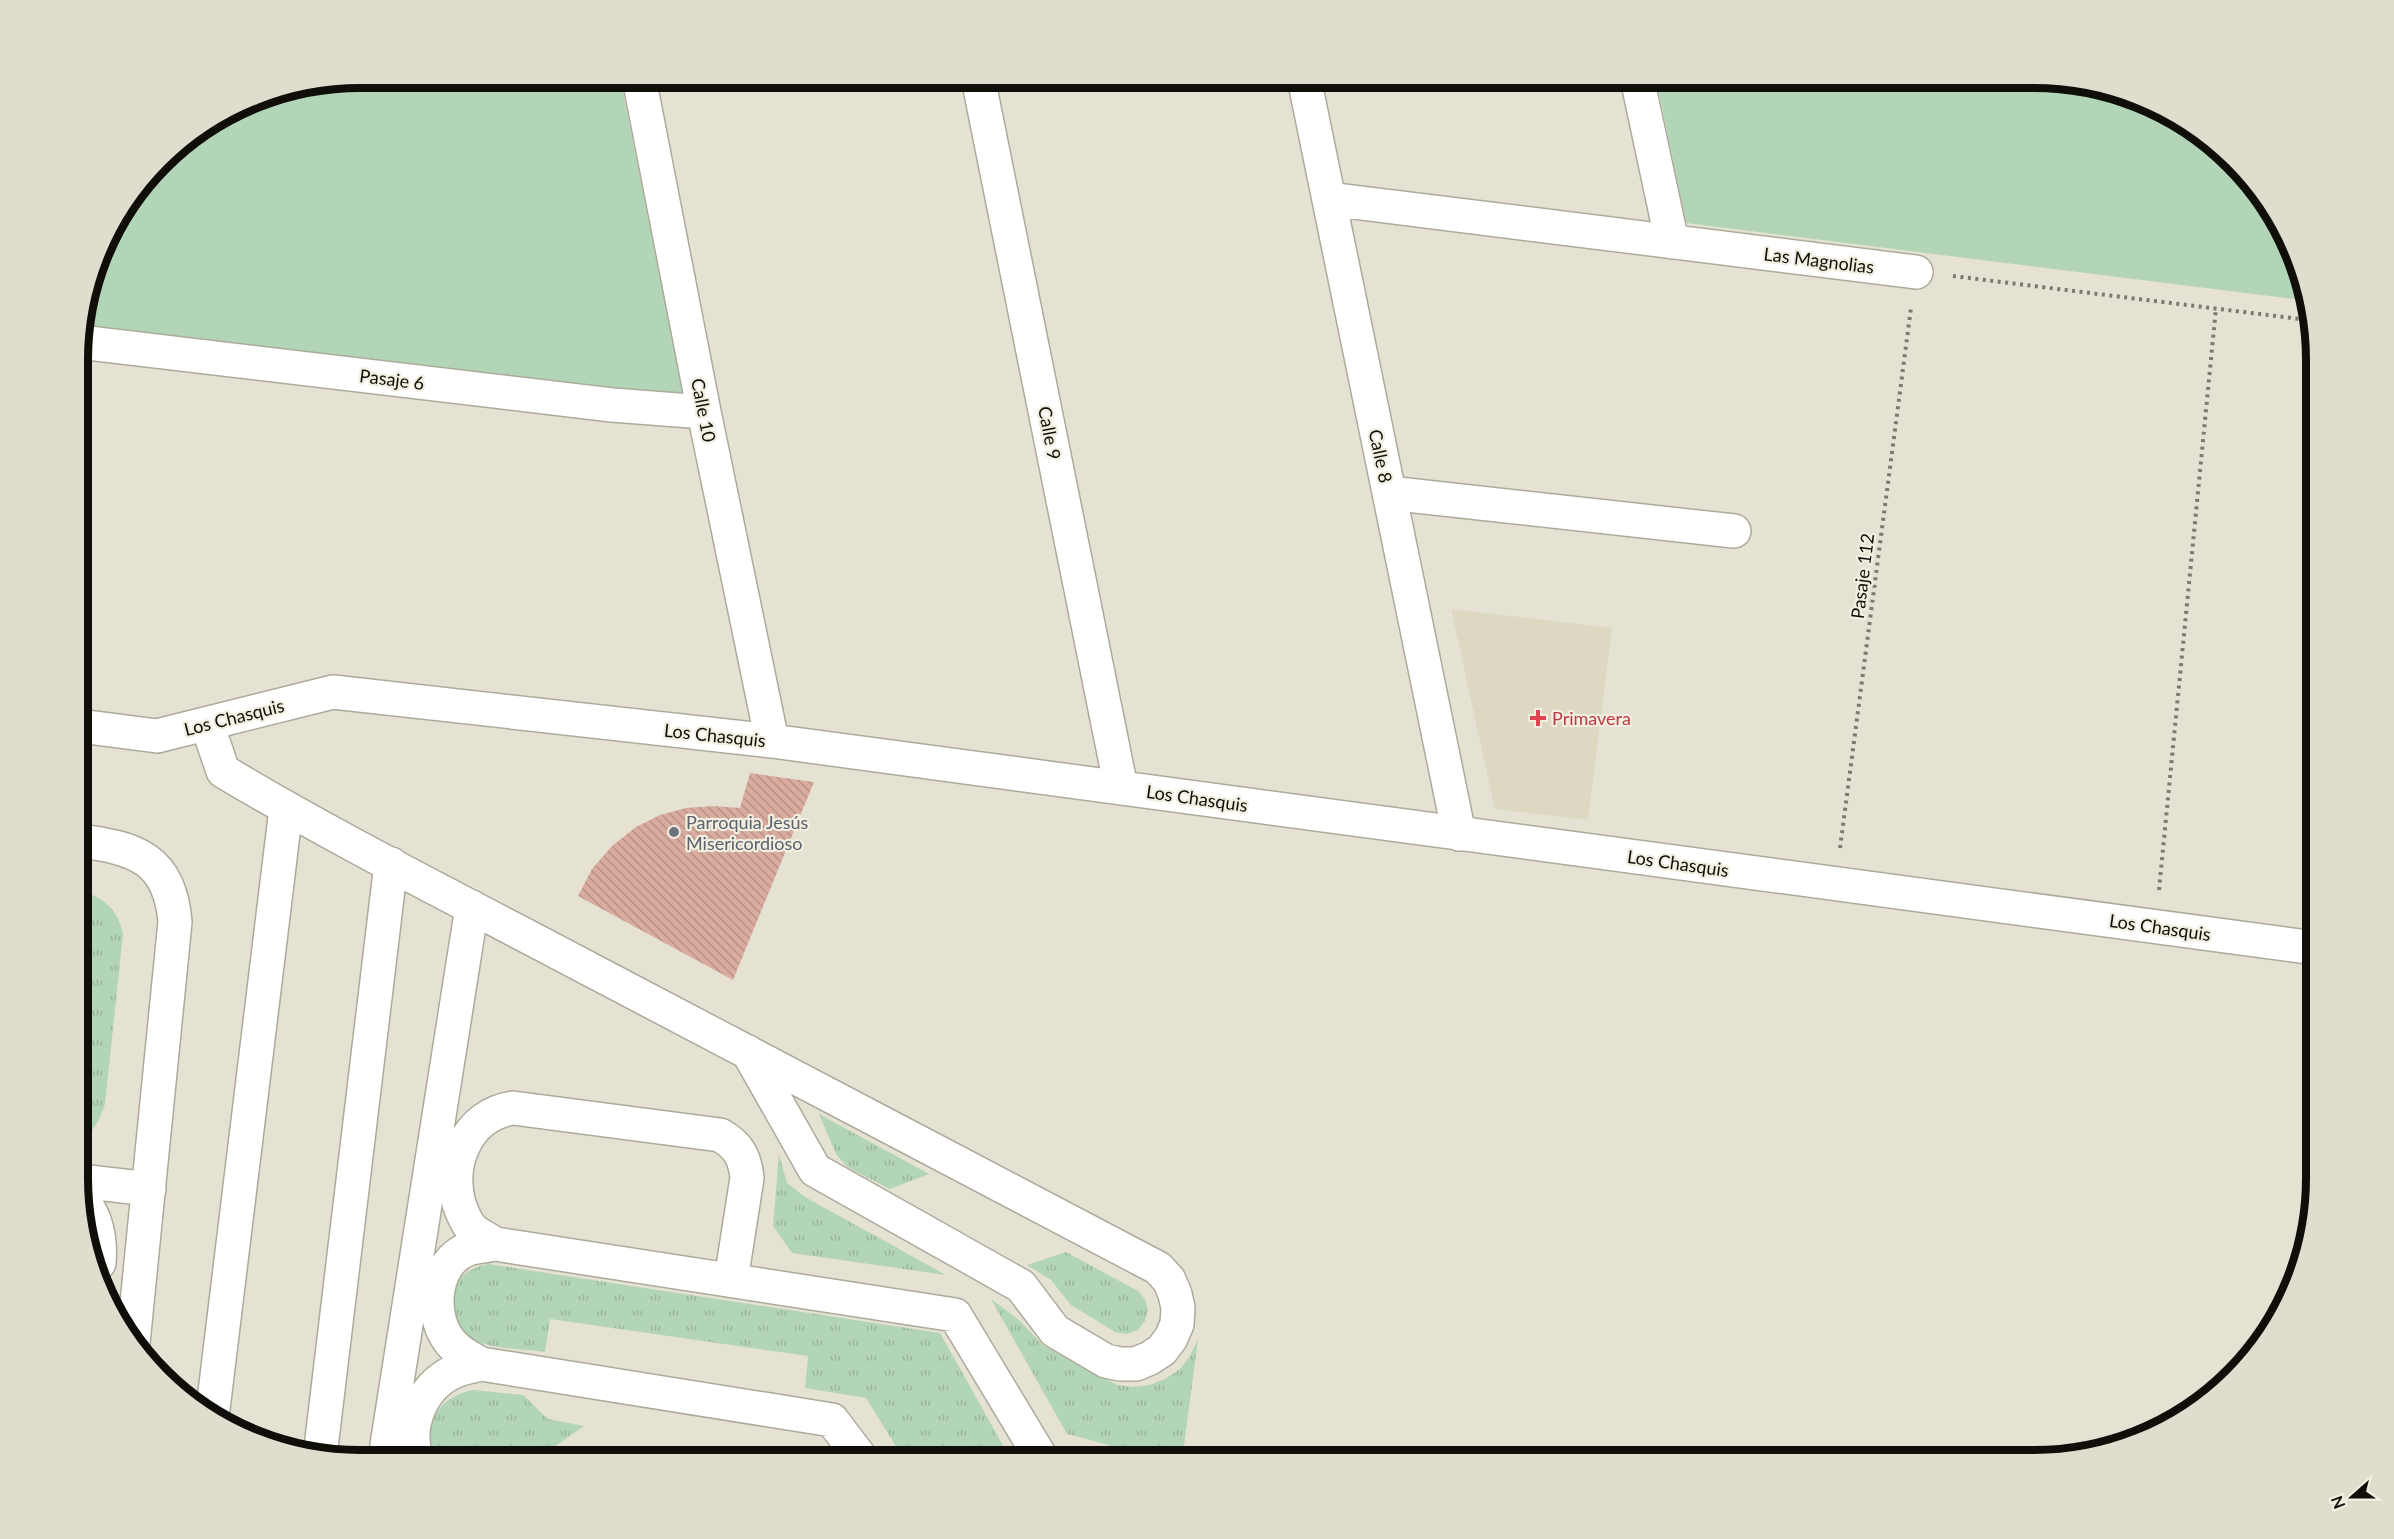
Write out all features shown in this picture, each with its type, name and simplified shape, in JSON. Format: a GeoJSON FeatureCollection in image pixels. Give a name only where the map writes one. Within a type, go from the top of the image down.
{"type":"FeatureCollection","features":[{"type":"Feature","properties":{"kind":"street","name":"Calle 10"},"geometry":{"type":"LineString","coordinates":[[641,88],[704,412],[772,741]]}},
{"type":"Feature","properties":{"kind":"street","name":"Calle 9"},"geometry":{"type":"LineString","coordinates":[[980,88],[1121,788]]}},
{"type":"Feature","properties":{"kind":"street","name":"Calle 8"},"geometry":{"type":"LineString","coordinates":[[1306,88],[1459,834]]}},
{"type":"Feature","properties":{"kind":"street"},"geometry":{"type":"LineString","coordinates":[[1640,88],[1672,242]]}},
{"type":"Feature","properties":{"kind":"street","name":"Las Magnolias"},"geometry":{"type":"LineString","coordinates":[[1329,199],[1916,272]]}},
{"type":"Feature","properties":{"kind":"street","name":"Pasaje 6"},"geometry":{"type":"LineString","coordinates":[[89,343],[612,405],[704,412]]}},
{"type":"Feature","properties":{"kind":"street"},"geometry":{"type":"LineString","coordinates":[[1389,493],[1734,531]]}},
{"type":"Feature","properties":{"kind":"street","name":"Los Chasquis"},"geometry":{"type":"LineString","coordinates":[[88,727],[157,736],[333,692],[772,741],[2306,947]]}},
{"type":"Feature","properties":{"kind":"street"},"geometry":{"type":"LineString","coordinates":[[207,724],[223,771],[286,809],[391,864],[472,907],[748,1052],[1158,1268],[1168,1280],[1177,1301],[1177,1324],[1171,1338],[1162,1350],[1136,1364],[1120,1365],[1106,1361],[1055,1331],[1021,1286],[815,1170],[748,1052]]}},
{"type":"Feature","properties":{"kind":"street"},"geometry":{"type":"LineString","coordinates":[[213,1407],[286,809]]}},
{"type":"Feature","properties":{"kind":"street"},"geometry":{"type":"LineString","coordinates":[[88,843],[120,846],[139,855],[155,868],[166,884],[173,902],[175,922],[135,1331]]}},
{"type":"Feature","properties":{"kind":"street"},"geometry":{"type":"LineString","coordinates":[[321,1447],[391,864]]}},
{"type":"Feature","properties":{"kind":"street"},"geometry":{"type":"LineString","coordinates":[[387,1450],[472,907]]}},
{"type":"Feature","properties":{"kind":"street"},"geometry":{"type":"LineString","coordinates":[[447,1067],[456,1192],[461,1211],[471,1228],[495,1244]]}},
{"type":"Feature","properties":{"kind":"street"},"geometry":{"type":"LineString","coordinates":[[456,1172],[461,1152],[470,1133],[484,1118],[497,1110],[513,1108],[720,1135],[731,1141],[740,1151],[746,1164],[747,1178],[731,1280]]}},
{"type":"Feature","properties":{"kind":"street"},"geometry":{"type":"LineString","coordinates":[[88,1182],[149,1189]]}},
{"type":"Feature","properties":{"kind":"street"},"geometry":{"type":"LineString","coordinates":[[91,1213],[99,1234],[99,1252]]}},
{"type":"Feature","properties":{"kind":"street"},"geometry":{"type":"LineString","coordinates":[[855,1450],[832,1420],[481,1364],[459,1351],[448,1339],[436,1311],[436,1295],[442,1277],[452,1261],[466,1249],[495,1244],[955,1315],[1036,1450]]}},
{"type":"Feature","properties":{"kind":"street"},"geometry":{"type":"LineString","coordinates":[[416,1450],[413,1437],[420,1404],[441,1379],[455,1371],[481,1364]]}},
{"type":"Feature","properties":{"kind":"path"},"geometry":{"type":"LineString","coordinates":[[1916,272],[2302,319]]}},
{"type":"Feature","properties":{"kind":"path","name":"Pasaje 112"},"geometry":{"type":"LineString","coordinates":[[1835,884],[1916,272]]}},
{"type":"Feature","properties":{"kind":"path"},"geometry":{"type":"LineString","coordinates":[[2156,927],[2216,308]]}},
{"type":"Feature","properties":{"kind":"shaded area","name":"Primavera"},"geometry":{"type":"Polygon","coordinates":[[[1451,609],[1612,628],[1588,820],[1495,809],[1451,609]]]}},
{"type":"Feature","properties":{"kind":"green space"},"geometry":{"type":"Polygon","coordinates":[[[622,88],[686,404],[91,325],[98,290],[109,257],[125,225],[145,195],[168,168],[195,145],[225,125],[257,109],[290,98],[343,89],[622,88]]]}},
{"type":"Feature","properties":{"kind":"green space"},"geometry":{"type":"Polygon","coordinates":[[[1658,88],[2033,88],[2069,91],[2104,98],[2137,109],[2184,134],[2213,156],[2238,181],[2269,225],[2285,257],[2298,300],[1686,223],[1658,88]]]}},
{"type":"Feature","properties":{"kind":"green space"},"geometry":{"type":"Polygon","coordinates":[[[88,894],[109,906],[118,919],[123,934],[105,1104],[96,1125],[88,1135],[88,1044],[91,1026],[88,894]]]}},
{"type":"Feature","properties":{"kind":"green space"},"geometry":{"type":"Polygon","coordinates":[[[819,1114],[929,1174],[890,1189],[847,1167],[836,1154],[819,1114]]]}},
{"type":"Feature","properties":{"kind":"green space"},"geometry":{"type":"Polygon","coordinates":[[[779,1154],[787,1183],[805,1197],[946,1275],[792,1253],[773,1226],[779,1154]]]}},
{"type":"Feature","properties":{"kind":"green space"},"geometry":{"type":"Polygon","coordinates":[[[1066,1252],[1138,1291],[1145,1299],[1148,1310],[1145,1321],[1138,1330],[1127,1334],[1115,1332],[1071,1305],[1051,1280],[1027,1265],[1066,1252]]]}},
{"type":"Feature","properties":{"kind":"green space"},"geometry":{"type":"Polygon","coordinates":[[[488,1264],[940,1333],[1006,1450],[898,1450],[866,1398],[805,1388],[808,1356],[550,1319],[545,1352],[494,1346],[475,1341],[464,1335],[458,1327],[454,1295],[459,1280],[470,1270],[488,1264]]]}},
{"type":"Feature","properties":{"kind":"green space"},"geometry":{"type":"Polygon","coordinates":[[[991,1299],[1019,1320],[1044,1346],[1117,1385],[1133,1387],[1150,1385],[1165,1379],[1180,1369],[1190,1356],[1198,1339],[1183,1450],[1118,1450],[1109,1445],[1067,1434],[991,1299]]]}},
{"type":"Feature","properties":{"kind":"green space"},"geometry":{"type":"Polygon","coordinates":[[[473,1390],[523,1395],[548,1419],[584,1426],[550,1450],[434,1450],[430,1437],[435,1416],[450,1399],[473,1390]]]}},
{"type":"Feature","properties":{"kind":"building"},"geometry":{"type":"Polygon","coordinates":[[[750,773],[814,782],[733,980],[578,896],[592,869],[612,846],[636,827],[660,815],[686,808],[713,806],[740,808],[750,773]]]}},
{"type":"Feature","properties":{"kind":"place","name":"Primavera"},"geometry":{"type":"Point","coordinates":[1538,718]}},
{"type":"Feature","properties":{"kind":"place","name":"Parroquia Jesús Misericordioso"},"geometry":{"type":"Point","coordinates":[674,832]}}]}
